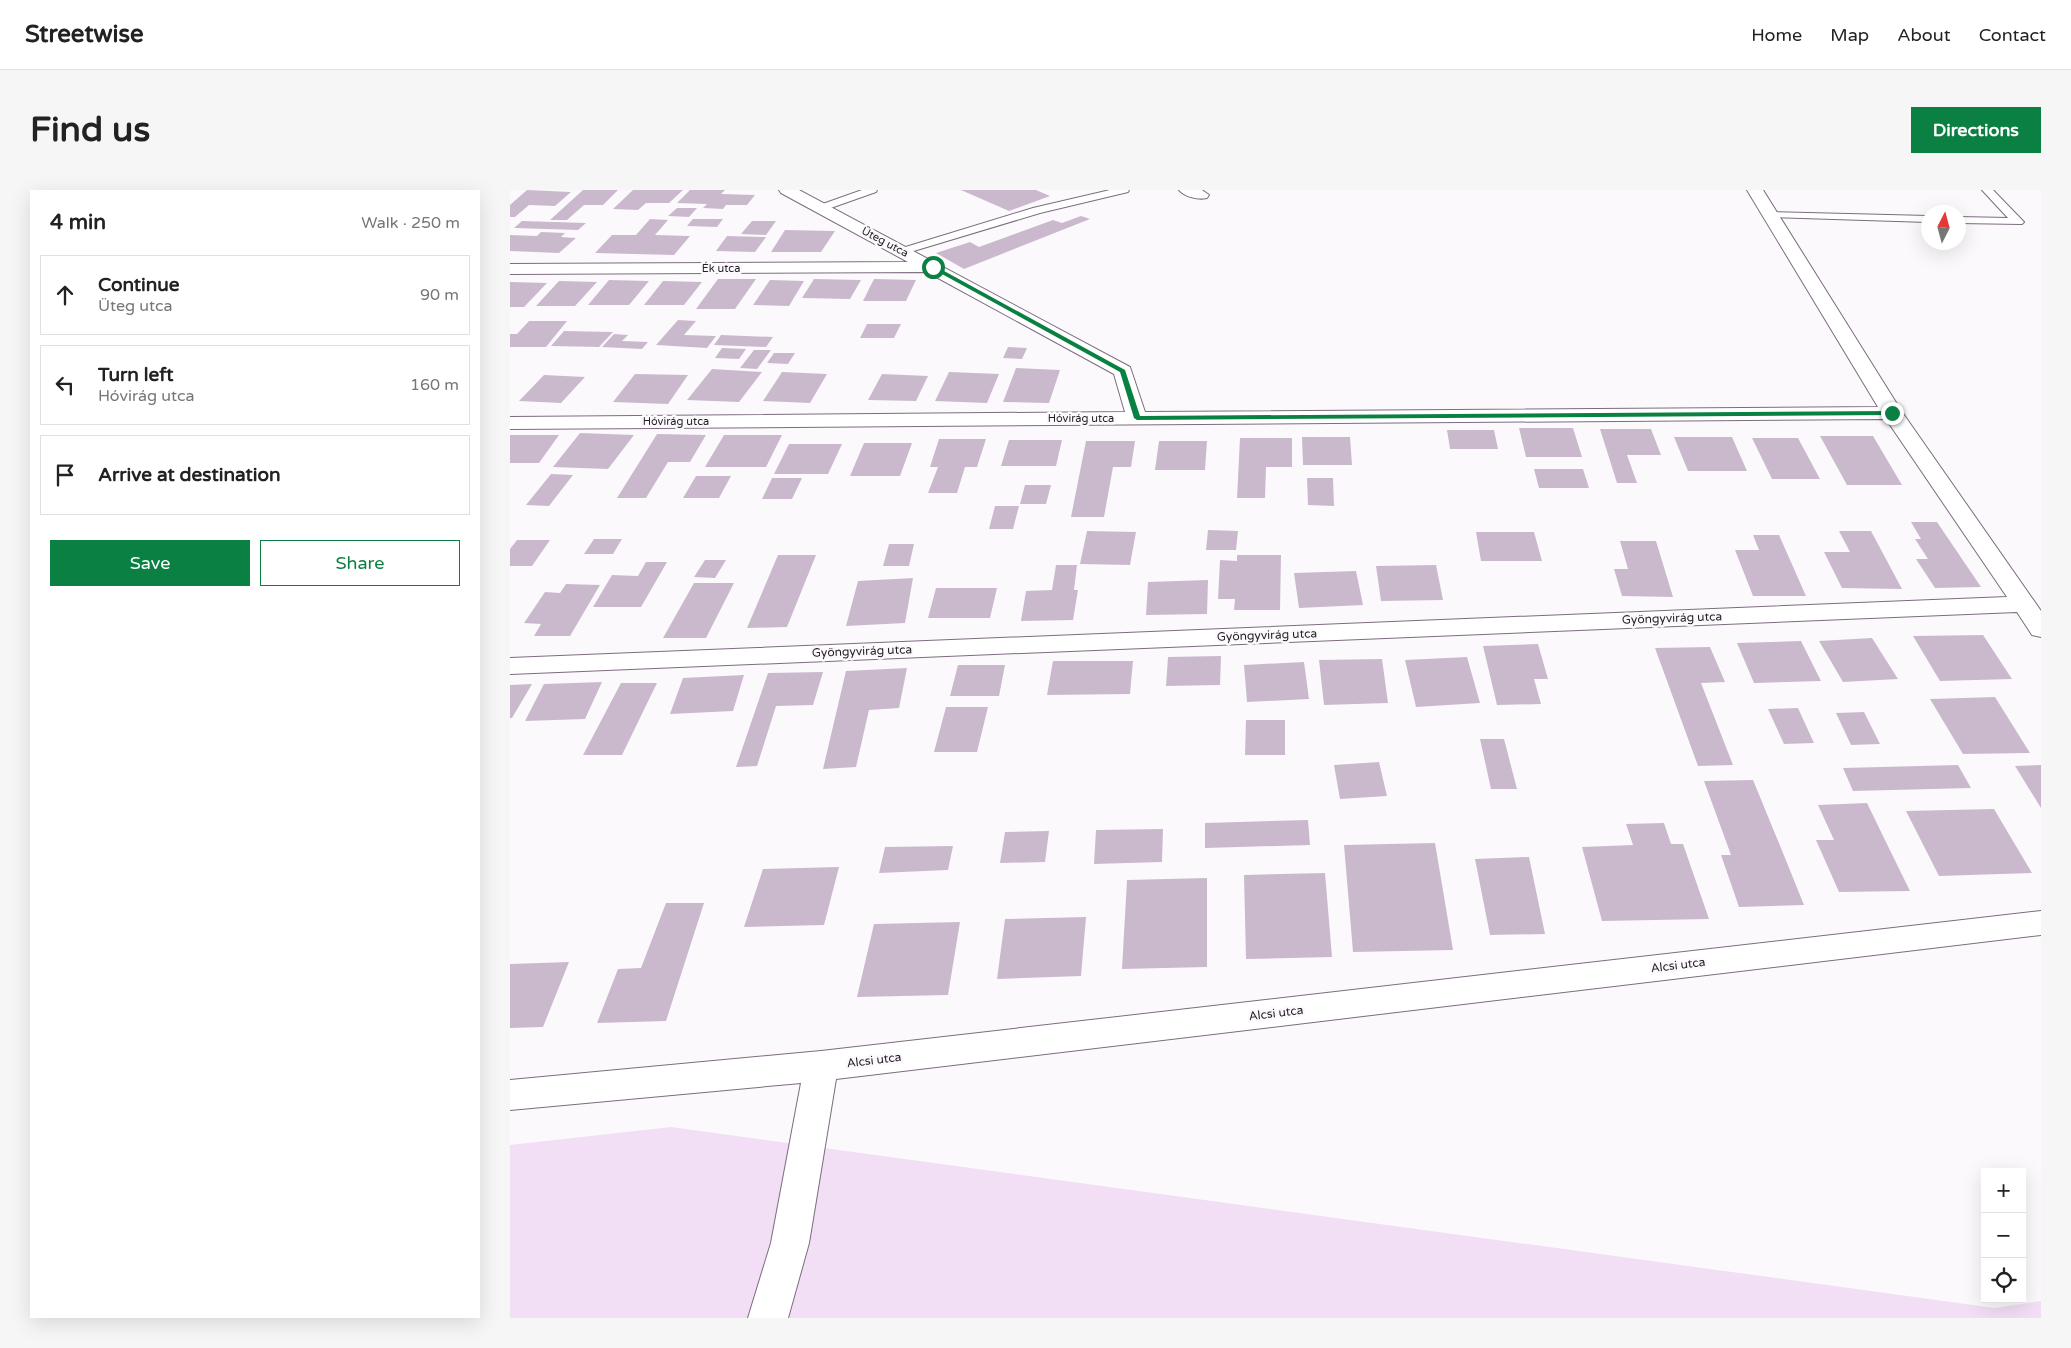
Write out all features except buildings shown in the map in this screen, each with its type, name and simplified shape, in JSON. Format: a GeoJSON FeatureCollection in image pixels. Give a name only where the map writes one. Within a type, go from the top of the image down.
{"type":"FeatureCollection","features":[{"type":"Feature","properties":{"kind":"street","name":"Üteg utca"},"geometry":{"type":"LineString","coordinates":[[787,190],[1123,371],[1137,418]]}},
{"type":"Feature","properties":{"kind":"street"},"geometry":{"type":"LineString","coordinates":[[1756,190],[1892,413],[2041,629]]}},
{"type":"Feature","properties":{"kind":"street","name":"Ék utca"},"geometry":{"type":"LineString","coordinates":[[510,269],[933,267]]}},
{"type":"Feature","properties":{"kind":"street","name":"Hóvirág utca"},"geometry":{"type":"LineString","coordinates":[[510,422],[1892,413]]}},
{"type":"Feature","properties":{"kind":"street","name":"Gyöngyvirág utca"},"geometry":{"type":"LineString","coordinates":[[510,666],[2024,604]]}},
{"type":"Feature","properties":{"kind":"street","name":"Alcsi utca"},"geometry":{"type":"LineString","coordinates":[[510,1095],[821,1066],[2041,923]]}},
{"type":"Feature","properties":{"kind":"street"},"geometry":{"type":"LineString","coordinates":[[768,1318],[790,1243],[821,1066]]}},
{"type":"Feature","properties":{"kind":"lane"},"geometry":{"type":"LineString","coordinates":[[821,208],[872,190]]}},
{"type":"Feature","properties":{"kind":"lane"},"geometry":{"type":"LineString","coordinates":[[903,251],[1037,210],[1124,190]]}},
{"type":"Feature","properties":{"kind":"lane"},"geometry":{"type":"LineString","coordinates":[[1966,220],[2018,222],[1987,190]]}},
{"type":"Feature","properties":{"kind":"lane"},"geometry":{"type":"LineString","coordinates":[[1771,215],[1921,219]]}},
{"type":"Feature","properties":{"kind":"shaded area"},"geometry":{"type":"Polygon","coordinates":[[[671,1127],[1995,1308],[2041,1301],[2041,1318],[510,1318],[510,1145],[671,1127]]]}},
{"type":"Feature","properties":{"kind":"route"},"geometry":{"type":"LineString","coordinates":[[933,267],[1123,371],[1137,418],[1892,413]]}}]}
